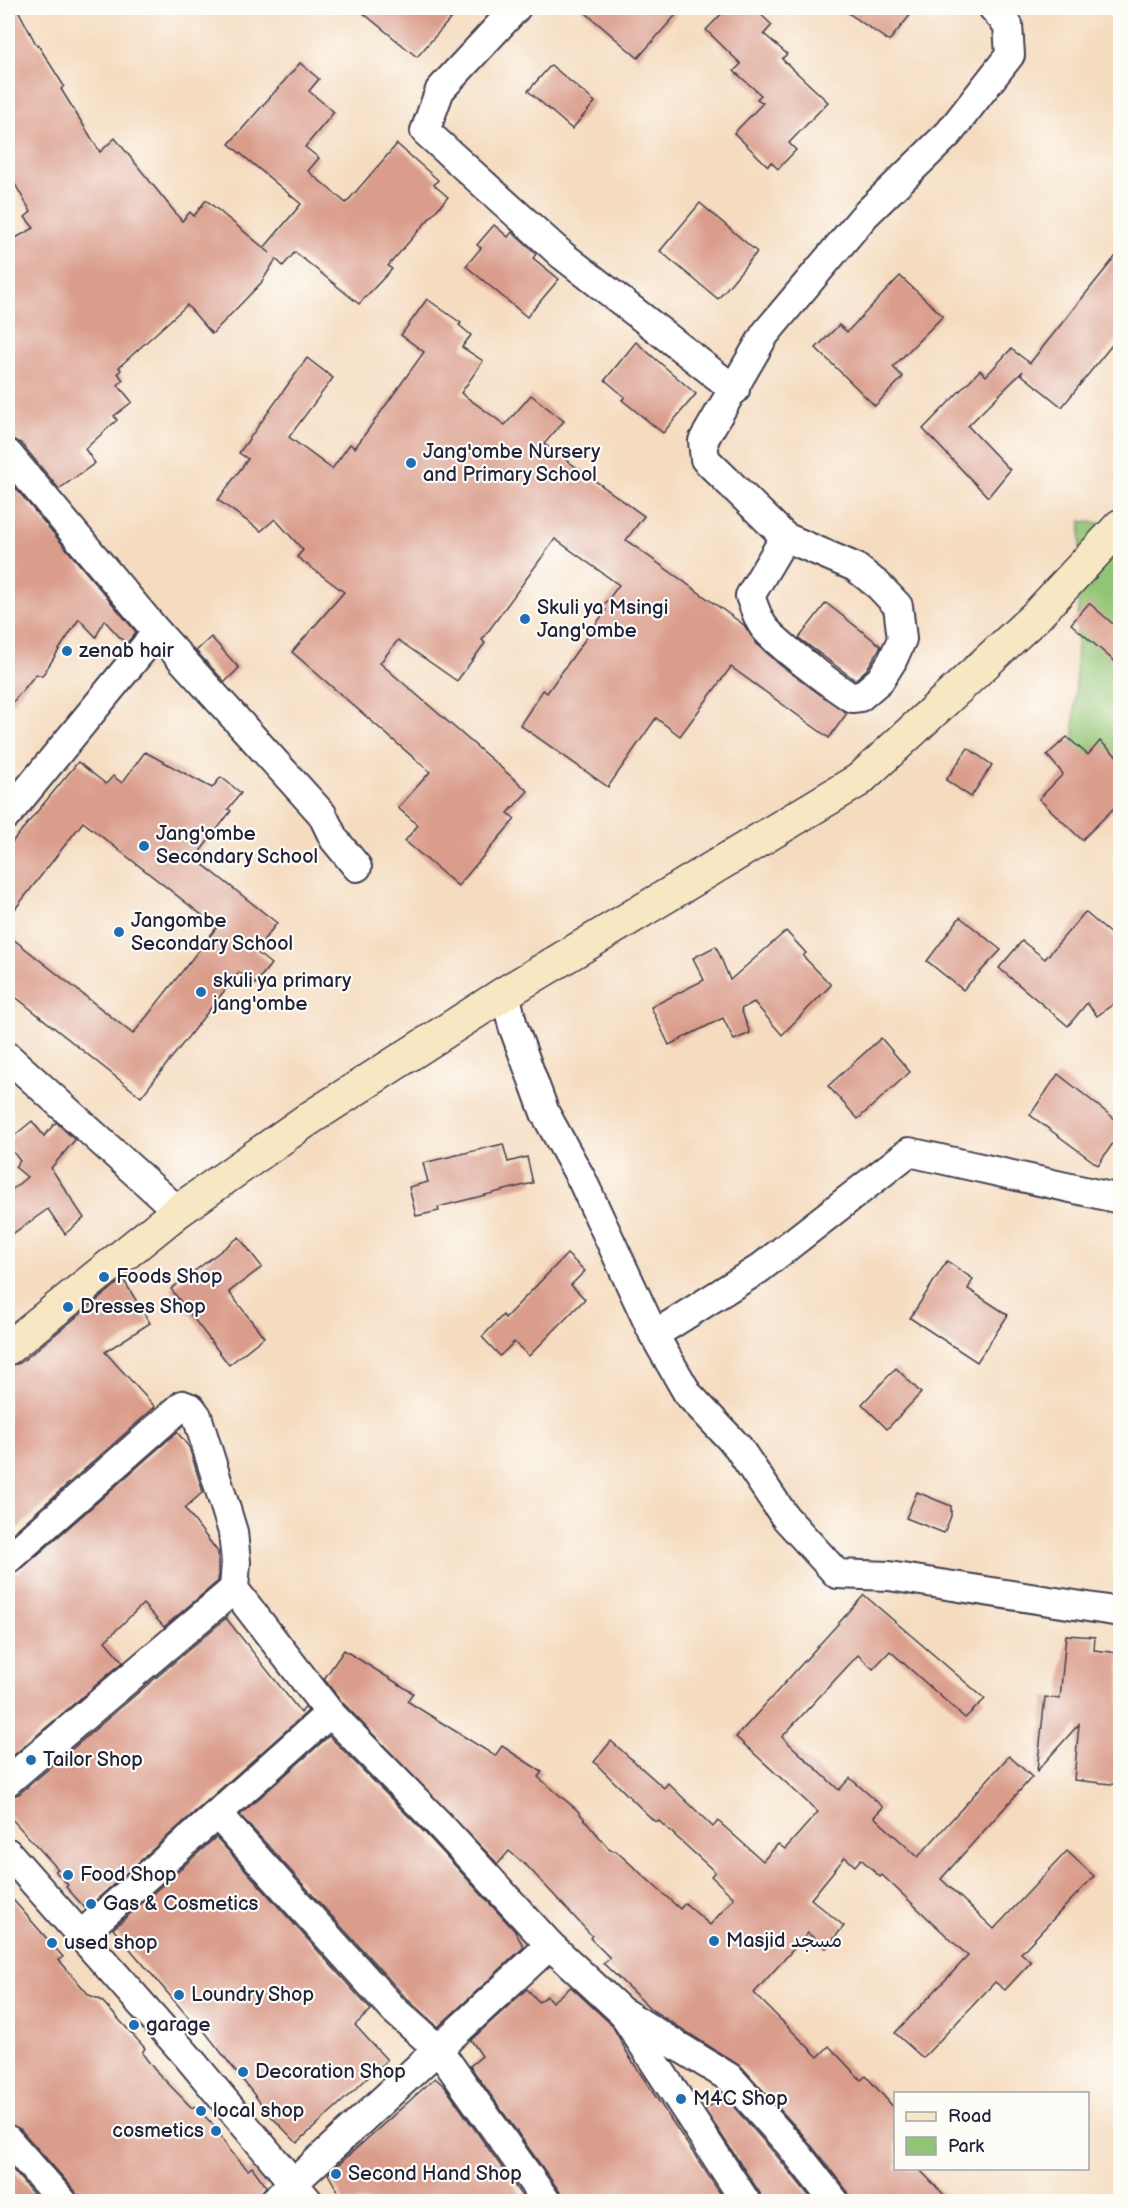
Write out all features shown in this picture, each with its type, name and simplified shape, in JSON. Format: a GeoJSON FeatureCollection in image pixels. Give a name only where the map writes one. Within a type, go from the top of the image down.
{"type":"FeatureCollection","features":[{"type":"Feature","properties":{"kind":"main road"},"geometry":{"type":"LineString","coordinates":[[8,1348],[178,1211],[307,1120],[505,993],[859,780],[1036,616],[1120,526]]}},
{"type":"Feature","properties":{"kind":"street"},"geometry":{"type":"LineString","coordinates":[[516,8],[440,90],[425,131],[561,255],[735,390]]}},
{"type":"Feature","properties":{"kind":"street"},"geometry":{"type":"LineString","coordinates":[[785,537],[750,596],[756,612],[764,628],[836,688],[852,698],[860,697],[880,680],[903,639],[898,606],[879,586],[855,567],[785,537],[705,459],[704,441],[765,334],[865,215],[949,133],[1010,55],[1008,25],[993,8]]}},
{"type":"Feature","properties":{"kind":"street"},"geometry":{"type":"LineString","coordinates":[[8,454],[158,632],[322,814],[334,839],[357,867]]}},
{"type":"Feature","properties":{"kind":"street"},"geometry":{"type":"LineString","coordinates":[[8,814],[158,632]]}},
{"type":"Feature","properties":{"kind":"street"},"geometry":{"type":"LineString","coordinates":[[505,993],[513,1026],[545,1113],[582,1180],[654,1335],[688,1394],[738,1447],[785,1516],[837,1574],[889,1576],[1120,1612]]}},
{"type":"Feature","properties":{"kind":"street"},"geometry":{"type":"LineString","coordinates":[[8,1057],[178,1211]]}},
{"type":"Feature","properties":{"kind":"street"},"geometry":{"type":"LineString","coordinates":[[654,1335],[759,1269],[909,1152],[1120,1199]]}},
{"type":"Feature","properties":{"kind":"street"},"geometry":{"type":"LineString","coordinates":[[8,1558],[183,1405],[191,1407],[197,1416],[233,1532],[236,1562],[234,1589],[330,1713],[438,1823],[549,1945],[621,2011],[730,2078],[790,2145],[835,2202]]}},
{"type":"Feature","properties":{"kind":"street"},"geometry":{"type":"LineString","coordinates":[[8,1781],[234,1589]]}},
{"type":"Feature","properties":{"kind":"street"},"geometry":{"type":"LineString","coordinates":[[81,1935],[330,1713]]}},
{"type":"Feature","properties":{"kind":"street"},"geometry":{"type":"LineString","coordinates":[[217,1814],[394,2010],[438,2049],[547,2202]]}},
{"type":"Feature","properties":{"kind":"street"},"geometry":{"type":"LineString","coordinates":[[8,1853],[302,2193]]}},
{"type":"Feature","properties":{"kind":"street"},"geometry":{"type":"LineString","coordinates":[[273,2202],[302,2193],[438,2049],[549,1945]]}},
{"type":"Feature","properties":{"kind":"street"},"geometry":{"type":"LineString","coordinates":[[621,2011],[747,2202]]}},
{"type":"Feature","properties":{"kind":"street"},"geometry":{"type":"LineString","coordinates":[[673,2090],[702,2062]]}},
{"type":"Feature","properties":{"kind":"street"},"geometry":{"type":"LineString","coordinates":[[8,2140],[63,2202]]}},
{"type":"Feature","properties":{"kind":"green space"},"geometry":{"type":"Polygon","coordinates":[[[1081,521],[1120,526],[1120,812],[1072,794],[1081,521]]]}},
{"type":"Feature","properties":{"kind":"building"},"geometry":{"type":"Polygon","coordinates":[[[8,8],[17,8],[37,46],[64,86],[61,89],[100,152],[115,138],[182,221],[190,212],[194,216],[206,200],[270,253],[264,248],[301,204],[229,144],[300,63],[319,79],[309,91],[334,112],[305,147],[319,158],[308,171],[346,203],[397,144],[438,180],[434,185],[448,197],[388,266],[392,269],[359,304],[295,252],[283,266],[276,259],[261,283],[212,334],[187,305],[119,367],[121,370],[118,373],[123,380],[118,385],[132,402],[114,416],[117,420],[85,449],[95,463],[59,489],[21,443],[8,438],[8,242],[34,228],[25,217],[31,212],[8,172],[8,8]]]}},
{"type":"Feature","properties":{"kind":"building"},"geometry":{"type":"Polygon","coordinates":[[[357,8],[460,8],[417,57],[357,8]]]}},
{"type":"Feature","properties":{"kind":"building"},"geometry":{"type":"Polygon","coordinates":[[[580,8],[682,8],[638,58],[580,8]]]}},
{"type":"Feature","properties":{"kind":"building"},"geometry":{"type":"Polygon","coordinates":[[[727,8],[754,8],[772,25],[764,34],[787,54],[782,59],[828,102],[789,143],[796,150],[778,169],[771,162],[768,166],[734,133],[763,103],[757,99],[761,95],[734,71],[741,64],[706,30],[727,8]]]}},
{"type":"Feature","properties":{"kind":"building"},"geometry":{"type":"Polygon","coordinates":[[[841,8],[916,8],[889,41],[841,8]]]}},
{"type":"Feature","properties":{"kind":"building"},"geometry":{"type":"Polygon","coordinates":[[[551,65],[595,102],[572,129],[528,91],[551,65]]]}},
{"type":"Feature","properties":{"kind":"building"},"geometry":{"type":"Polygon","coordinates":[[[700,203],[757,252],[718,299],[660,251],[700,203]]]}},
{"type":"Feature","properties":{"kind":"building"},"geometry":{"type":"Polygon","coordinates":[[[494,225],[508,237],[512,232],[536,254],[533,258],[559,279],[527,317],[466,266],[481,248],[477,245],[494,225]]]}},
{"type":"Feature","properties":{"kind":"building"},"geometry":{"type":"Polygon","coordinates":[[[1120,251],[1120,335],[1062,407],[1021,374],[1023,371],[968,426],[1010,470],[988,497],[923,429],[980,370],[986,376],[1011,349],[1030,363],[1120,251]]]}},
{"type":"Feature","properties":{"kind":"building"},"geometry":{"type":"Polygon","coordinates":[[[900,276],[943,316],[893,367],[903,377],[875,406],[816,348],[839,325],[847,332],[900,276]]]}},
{"type":"Feature","properties":{"kind":"building"},"geometry":{"type":"Polygon","coordinates":[[[427,299],[461,323],[459,325],[471,335],[462,347],[483,361],[461,393],[505,425],[531,395],[564,421],[544,444],[644,516],[626,540],[744,625],[757,644],[780,665],[847,713],[829,738],[731,667],[680,736],[656,718],[608,787],[520,725],[543,690],[547,693],[606,610],[602,608],[619,585],[555,539],[482,640],[485,643],[457,681],[398,640],[380,663],[528,791],[508,813],[515,819],[458,886],[405,841],[418,825],[398,808],[430,772],[292,652],[344,592],[297,557],[303,550],[275,519],[261,531],[218,500],[248,459],[239,453],[307,358],[333,378],[289,437],[332,469],[350,444],[355,448],[424,352],[401,335],[427,299]]]}},
{"type":"Feature","properties":{"kind":"building"},"geometry":{"type":"Polygon","coordinates":[[[636,342],[696,394],[663,433],[622,400],[625,397],[605,380],[636,342]]]}},
{"type":"Feature","properties":{"kind":"building"},"geometry":{"type":"Polygon","coordinates":[[[8,479],[136,632],[126,644],[104,620],[96,637],[79,619],[42,676],[36,674],[8,708],[8,479]]]}},
{"type":"Feature","properties":{"kind":"building"},"geometry":{"type":"Polygon","coordinates":[[[826,603],[881,646],[867,669],[855,680],[799,638],[826,603]]]}},
{"type":"Feature","properties":{"kind":"building"},"geometry":{"type":"Polygon","coordinates":[[[1089,603],[1120,630],[1120,666],[1071,624],[1089,603]]]}},
{"type":"Feature","properties":{"kind":"building"},"geometry":{"type":"Polygon","coordinates":[[[211,637],[239,668],[225,682],[196,651],[211,637]]]}},
{"type":"Feature","properties":{"kind":"building"},"geometry":{"type":"Polygon","coordinates":[[[1067,737],[1088,755],[1100,741],[1120,759],[1120,802],[1082,840],[1039,799],[1063,774],[1047,755],[1067,737]]]}},
{"type":"Feature","properties":{"kind":"building"},"geometry":{"type":"Polygon","coordinates":[[[968,748],[992,765],[971,797],[946,780],[968,748]]]}},
{"type":"Feature","properties":{"kind":"building"},"geometry":{"type":"Polygon","coordinates":[[[145,752],[212,788],[221,777],[241,793],[228,809],[231,811],[195,858],[277,923],[255,951],[271,964],[255,984],[239,972],[141,1097],[8,991],[8,935],[133,1034],[217,927],[83,822],[8,918],[8,847],[78,762],[106,784],[113,776],[122,783],[145,752]]]}},
{"type":"Feature","properties":{"kind":"building"},"geometry":{"type":"Polygon","coordinates":[[[1085,912],[1120,942],[1120,999],[1097,1016],[1087,1003],[1068,1026],[999,968],[1022,941],[1045,959],[1085,912]]]}},
{"type":"Feature","properties":{"kind":"building"},"geometry":{"type":"Polygon","coordinates":[[[960,917],[1001,950],[963,990],[927,961],[960,917]]]}},
{"type":"Feature","properties":{"kind":"building"},"geometry":{"type":"Polygon","coordinates":[[[786,931],[806,953],[803,956],[831,985],[782,1035],[754,1002],[741,1009],[750,1033],[734,1040],[723,1018],[669,1045],[651,1007],[704,980],[693,958],[716,946],[730,980],[786,931]]]}},
{"type":"Feature","properties":{"kind":"building"},"geometry":{"type":"Polygon","coordinates":[[[881,1038],[910,1072],[858,1119],[828,1086],[881,1038]]]}},
{"type":"Feature","properties":{"kind":"building"},"geometry":{"type":"Polygon","coordinates":[[[1058,1074],[1120,1123],[1120,1133],[1098,1165],[1030,1115],[1058,1074]]]}},
{"type":"Feature","properties":{"kind":"building"},"geometry":{"type":"Polygon","coordinates":[[[32,1121],[44,1136],[56,1122],[75,1140],[51,1168],[84,1218],[65,1234],[48,1209],[8,1237],[8,1193],[27,1177],[15,1167],[20,1161],[8,1145],[8,1141],[32,1121]]]}},
{"type":"Feature","properties":{"kind":"building"},"geometry":{"type":"Polygon","coordinates":[[[503,1144],[508,1162],[527,1157],[533,1183],[438,1207],[439,1211],[416,1216],[409,1187],[428,1182],[423,1163],[503,1144]]]}},
{"type":"Feature","properties":{"kind":"building"},"geometry":{"type":"Polygon","coordinates":[[[239,1237],[262,1267],[229,1292],[264,1337],[229,1365],[171,1289],[239,1237]]]}},
{"type":"Feature","properties":{"kind":"building"},"geometry":{"type":"Polygon","coordinates":[[[567,1254],[585,1271],[571,1285],[585,1299],[529,1356],[514,1342],[500,1356],[482,1337],[503,1315],[505,1318],[567,1254]]]}},
{"type":"Feature","properties":{"kind":"building"},"geometry":{"type":"Polygon","coordinates":[[[947,1261],[973,1279],[968,1289],[1008,1315],[977,1362],[910,1318],[947,1261]]]}},
{"type":"Feature","properties":{"kind":"building"},"geometry":{"type":"Polygon","coordinates":[[[123,1279],[150,1323],[105,1352],[155,1407],[8,1537],[8,1366],[20,1363],[123,1279]]]}},
{"type":"Feature","properties":{"kind":"building"},"geometry":{"type":"Polygon","coordinates":[[[896,1368],[921,1393],[887,1429],[862,1404],[896,1368]]]}},
{"type":"Feature","properties":{"kind":"building"},"geometry":{"type":"Polygon","coordinates":[[[177,1432],[189,1447],[203,1492],[185,1508],[218,1552],[218,1581],[164,1627],[143,1604],[105,1641],[123,1662],[8,1760],[8,1575],[19,1571],[177,1432]]]}},
{"type":"Feature","properties":{"kind":"building"},"geometry":{"type":"Polygon","coordinates":[[[917,1492],[951,1506],[951,1516],[944,1533],[906,1518],[917,1492]]]}},
{"type":"Feature","properties":{"kind":"building"},"geometry":{"type":"Polygon","coordinates":[[[864,1595],[985,1699],[965,1718],[890,1651],[873,1669],[858,1655],[782,1737],[839,1790],[850,1778],[883,1807],[874,1817],[918,1857],[1009,1756],[1032,1777],[941,1879],[994,1929],[1067,1851],[1094,1876],[1021,1953],[1031,1962],[1005,1990],[995,1982],[923,2058],[895,2033],[968,1956],[882,1875],[880,1877],[861,1859],[855,1866],[845,1857],[811,1899],[844,1926],[826,1948],[808,1933],[754,1993],[818,2057],[829,2046],[861,2080],[866,2076],[894,2108],[894,2170],[920,2170],[951,2202],[851,2202],[848,2192],[803,2135],[742,2067],[652,2010],[603,1963],[610,1958],[529,1868],[509,1851],[498,1864],[342,1702],[324,1679],[344,1650],[413,1693],[407,1701],[495,1756],[502,1746],[542,1772],[538,1777],[577,1810],[610,1850],[616,1851],[680,1909],[685,1903],[710,1925],[734,1898],[711,1876],[715,1872],[659,1821],[654,1821],[594,1762],[611,1741],[664,1788],[668,1783],[713,1827],[718,1821],[763,1861],[778,1844],[785,1849],[818,1812],[736,1737],[864,1595]]]}},
{"type":"Feature","properties":{"kind":"building"},"geometry":{"type":"Polygon","coordinates":[[[226,1618],[301,1713],[305,1707],[308,1711],[86,1909],[66,1887],[68,1885],[55,1871],[58,1869],[8,1815],[8,1797],[19,1794],[226,1618]]]}},
{"type":"Feature","properties":{"kind":"building"},"geometry":{"type":"Polygon","coordinates":[[[1066,1635],[1095,1637],[1094,1650],[1120,1653],[1120,1785],[1074,1780],[1079,1724],[1037,1771],[1045,1697],[1060,1699],[1066,1635]]]}},
{"type":"Feature","properties":{"kind":"building"},"geometry":{"type":"Polygon","coordinates":[[[329,1736],[426,1834],[514,1930],[524,1947],[438,2027],[406,1998],[240,1815],[329,1736]]]}},
{"type":"Feature","properties":{"kind":"building"},"geometry":{"type":"Polygon","coordinates":[[[216,1837],[371,2010],[355,2025],[387,2060],[297,2143],[270,2115],[198,2023],[195,2025],[113,1929],[216,1837]]]}},
{"type":"Feature","properties":{"kind":"building"},"geometry":{"type":"Polygon","coordinates":[[[8,1894],[63,1957],[59,1960],[89,1995],[101,2000],[145,2048],[142,2053],[154,2069],[192,2108],[195,2106],[217,2129],[229,2150],[248,2170],[252,2167],[266,2186],[257,2202],[79,2202],[75,2191],[20,2129],[8,2124],[8,1894]]]}},
{"type":"Feature","properties":{"kind":"building"},"geometry":{"type":"Polygon","coordinates":[[[571,1987],[612,2025],[630,2058],[726,2202],[563,2202],[560,2192],[470,2066],[482,2056],[471,2040],[527,1989],[539,2002],[547,1996],[552,2002],[571,1987]]]}},
{"type":"Feature","properties":{"kind":"building"},"geometry":{"type":"Polygon","coordinates":[[[435,2078],[445,2087],[526,2202],[344,2202],[328,2174],[435,2078]]]}},
{"type":"Feature","properties":{"kind":"building"},"geometry":{"type":"Polygon","coordinates":[[[724,2096],[814,2202],[762,2202],[760,2193],[705,2110],[724,2096]]]}},
{"type":"Feature","properties":{"kind":"building"},"geometry":{"type":"Polygon","coordinates":[[[8,2164],[40,2202],[8,2202],[8,2164]]]}},
{"type":"Feature","properties":{"kind":"place","name":"Jang'ombe Nursery and Primary School"},"geometry":{"type":"Point","coordinates":[411,463]}},
{"type":"Feature","properties":{"kind":"place","name":"Skuli ya Msingi Jang'ombe"},"geometry":{"type":"Point","coordinates":[525,619]}},
{"type":"Feature","properties":{"kind":"place","name":"zenab hair"},"geometry":{"type":"Point","coordinates":[67,651]}},
{"type":"Feature","properties":{"kind":"place","name":"Jang'ombe Secondary School"},"geometry":{"type":"Point","coordinates":[144,846]}},
{"type":"Feature","properties":{"kind":"place","name":"Jangombe Secondary School"},"geometry":{"type":"Point","coordinates":[119,932]}},
{"type":"Feature","properties":{"kind":"place","name":"skuli ya primary jang'ombe"},"geometry":{"type":"Point","coordinates":[201,992]}},
{"type":"Feature","properties":{"kind":"place","name":"Foods Shop"},"geometry":{"type":"Point","coordinates":[104,1277]}},
{"type":"Feature","properties":{"kind":"place","name":"Dresses Shop"},"geometry":{"type":"Point","coordinates":[68,1307]}},
{"type":"Feature","properties":{"kind":"place","name":"Tailor Shop"},"geometry":{"type":"Point","coordinates":[31,1760]}},
{"type":"Feature","properties":{"kind":"place","name":"Food Shop"},"geometry":{"type":"Point","coordinates":[68,1875]}},
{"type":"Feature","properties":{"kind":"place","name":"Gas & Cosmetics"},"geometry":{"type":"Point","coordinates":[91,1904]}},
{"type":"Feature","properties":{"kind":"place","name":"Masjid مسجد"},"geometry":{"type":"Point","coordinates":[714,1941]}},
{"type":"Feature","properties":{"kind":"place","name":"used shop"},"geometry":{"type":"Point","coordinates":[52,1943]}},
{"type":"Feature","properties":{"kind":"place","name":"Loundry Shop"},"geometry":{"type":"Point","coordinates":[179,1995]}},
{"type":"Feature","properties":{"kind":"place","name":"garage"},"geometry":{"type":"Point","coordinates":[134,2025]}},
{"type":"Feature","properties":{"kind":"place","name":"Decoration Shop"},"geometry":{"type":"Point","coordinates":[243,2072]}},
{"type":"Feature","properties":{"kind":"place","name":"M4C Shop"},"geometry":{"type":"Point","coordinates":[681,2099]}},
{"type":"Feature","properties":{"kind":"place","name":"local shop"},"geometry":{"type":"Point","coordinates":[201,2111]}},
{"type":"Feature","properties":{"kind":"place","name":"cosmetics"},"geometry":{"type":"Point","coordinates":[216,2131]}},
{"type":"Feature","properties":{"kind":"place","name":"Second Hand Shop"},"geometry":{"type":"Point","coordinates":[336,2174]}}]}
